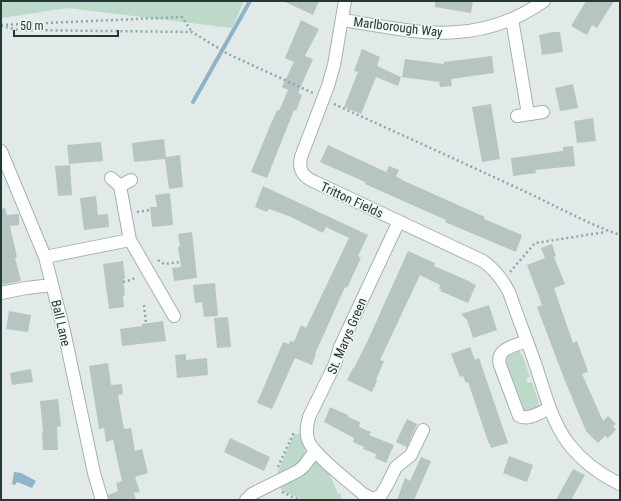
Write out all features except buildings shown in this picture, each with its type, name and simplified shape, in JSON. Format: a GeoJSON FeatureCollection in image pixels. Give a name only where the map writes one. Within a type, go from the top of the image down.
{"type":"FeatureCollection","features":[{"type":"Feature","properties":{"kind":"street","name":"Tritton Fields"},"geometry":{"type":"LineString","coordinates":[[345,1],[334,65],[324,98],[301,156],[300,164],[303,175],[311,181],[483,261],[495,271],[503,280],[527,341],[550,408],[563,435],[575,451],[592,468],[620,484]]}},
{"type":"Feature","properties":{"kind":"street","name":"Marlborough Way"},"geometry":{"type":"LineString","coordinates":[[342,20],[419,32],[444,34],[486,28],[512,19],[544,1]]}},
{"type":"Feature","properties":{"kind":"street"},"geometry":{"type":"LineString","coordinates":[[512,19],[523,115],[543,112]]}},
{"type":"Feature","properties":{"kind":"street","name":"Ball Lane"},"geometry":{"type":"LineString","coordinates":[[1,152],[45,257],[64,331],[94,473],[102,500]]}},
{"type":"Feature","properties":{"kind":"street"},"geometry":{"type":"LineString","coordinates":[[131,180],[116,182],[123,203],[130,240],[174,316]]}},
{"type":"Feature","properties":{"kind":"street","name":"St. Marys Green"},"geometry":{"type":"LineString","coordinates":[[399,221],[340,347],[335,364],[309,417],[307,435],[309,442],[315,451],[364,494],[372,499],[378,498],[396,468],[411,455],[422,430]]}},
{"type":"Feature","properties":{"kind":"street"},"geometry":{"type":"LineString","coordinates":[[45,257],[130,240]]}},
{"type":"Feature","properties":{"kind":"street"},"geometry":{"type":"LineString","coordinates":[[1,293],[52,284]]}},
{"type":"Feature","properties":{"kind":"street"},"geometry":{"type":"LineString","coordinates":[[527,341],[506,349],[499,354],[498,361],[520,417],[529,417],[550,408]]}},
{"type":"Feature","properties":{"kind":"street"},"geometry":{"type":"LineString","coordinates":[[246,500],[249,496],[265,486],[293,474],[304,466],[315,451]]}},
{"type":"Feature","properties":{"kind":"path"},"geometry":{"type":"LineString","coordinates":[[1,26],[182,17],[192,32],[228,54],[561,208],[588,223],[620,235]]}},
{"type":"Feature","properties":{"kind":"path"},"geometry":{"type":"LineString","coordinates":[[1,26],[18,30],[192,32]]}},
{"type":"Feature","properties":{"kind":"path"},"geometry":{"type":"LineString","coordinates":[[503,280],[535,243],[608,231]]}},
{"type":"Feature","properties":{"kind":"path"},"geometry":{"type":"LineString","coordinates":[[156,256],[159,262],[164,264],[180,262]]}},
{"type":"Feature","properties":{"kind":"path"},"geometry":{"type":"LineString","coordinates":[[144,305],[146,323]]}},
{"type":"Feature","properties":{"kind":"green space"},"geometry":{"type":"Polygon","coordinates":[[[1,1],[244,1],[232,28],[68,8],[1,18],[1,1]]]}},
{"type":"Feature","properties":{"kind":"green space"},"geometry":{"type":"Polygon","coordinates":[[[519,350],[530,377],[526,378],[528,383],[532,382],[538,400],[539,408],[534,411],[522,412],[504,357],[505,355],[519,350]]]}},
{"type":"Feature","properties":{"kind":"green space"},"geometry":{"type":"Polygon","coordinates":[[[294,434],[300,434],[306,451],[305,457],[303,461],[294,468],[276,476],[294,434]]]}},
{"type":"Feature","properties":{"kind":"green space"},"geometry":{"type":"Polygon","coordinates":[[[315,460],[329,473],[338,494],[341,494],[341,499],[348,500],[303,500],[282,491],[279,484],[315,460]]]}},
{"type":"Feature","properties":{"kind":"water"},"geometry":{"type":"Polygon","coordinates":[[[14,472],[21,473],[36,481],[32,488],[17,482],[15,485],[12,484],[14,472]]]}},
{"type":"Feature","properties":{"kind":"waterway"},"geometry":{"type":"LineString","coordinates":[[193,102],[250,1]]}}]}
